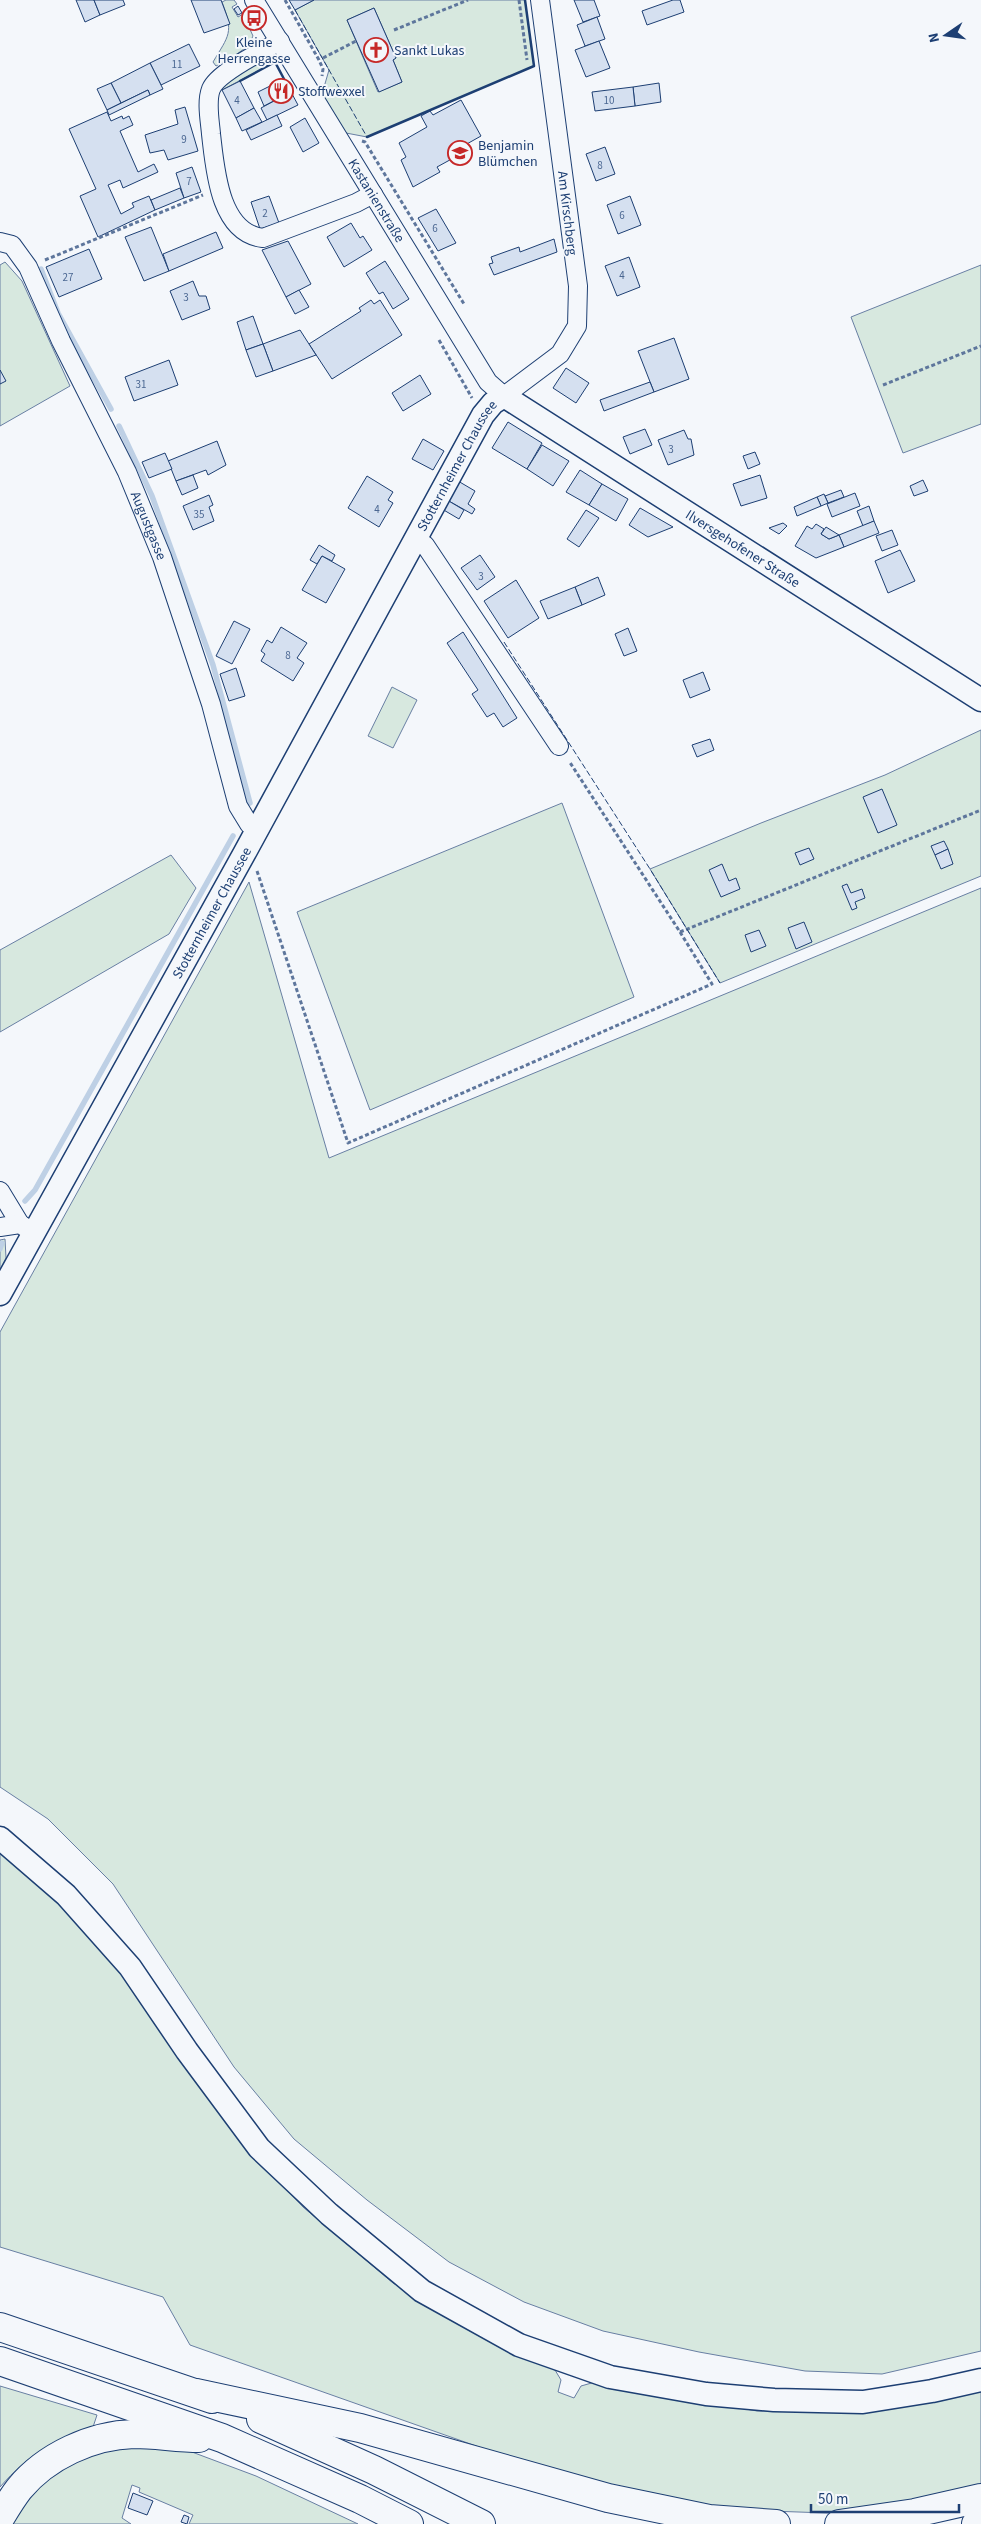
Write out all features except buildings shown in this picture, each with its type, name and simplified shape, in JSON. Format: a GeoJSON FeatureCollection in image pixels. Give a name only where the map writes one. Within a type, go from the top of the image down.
{"type":"FeatureCollection","features":[{"type":"Feature","properties":{"kind":"highway"},"geometry":{"type":"LineString","coordinates":[[0,2327],[196,2393],[306,2439],[481,2524]]}},
{"type":"Feature","properties":{"kind":"highway"},"geometry":{"type":"LineString","coordinates":[[0,2361],[222,2438],[360,2499],[409,2524]]}},
{"type":"Feature","properties":{"kind":"highway"},"geometry":{"type":"LineString","coordinates":[[196,2393],[360,2428],[608,2498],[709,2519],[776,2524]]}},
{"type":"Feature","properties":{"kind":"highway"},"geometry":{"type":"LineString","coordinates":[[0,2518],[20,2488],[49,2461],[74,2448],[102,2439],[134,2434],[222,2438]]}},
{"type":"Feature","properties":{"kind":"highway"},"geometry":{"type":"LineString","coordinates":[[838,2524],[915,2513],[981,2498]]}},
{"type":"Feature","properties":{"kind":"highway"},"geometry":{"type":"LineString","coordinates":[[976,2524],[981,2522]]}},
{"type":"Feature","properties":{"kind":"street","name":"Kastanienstraße"},"geometry":{"type":"LineString","coordinates":[[254,0],[488,382],[504,396]]}},
{"type":"Feature","properties":{"kind":"street","name":"Am Kirschberg"},"geometry":{"type":"LineString","coordinates":[[504,396],[560,354],[577,326],[578,286],[540,0]]}},
{"type":"Feature","properties":{"kind":"street"},"geometry":{"type":"LineString","coordinates":[[280,42],[220,78],[212,88],[209,103],[210,124],[219,192],[233,219],[254,237],[263,238],[356,203],[373,194]]}},
{"type":"Feature","properties":{"kind":"street","name":"Augustgasse"},"geometry":{"type":"LineString","coordinates":[[0,242],[12,245],[28,267],[61,341],[127,472],[162,557],[211,704],[238,806],[249,824],[257,829]]}},
{"type":"Feature","properties":{"kind":"street","name":"Stotternheimer Chaussee"},"geometry":{"type":"LineString","coordinates":[[3,1289],[26,1228],[244,854],[483,415],[493,403],[504,396]]}},
{"type":"Feature","properties":{"kind":"street","name":"Ilversgehofener Straße"},"geometry":{"type":"LineString","coordinates":[[504,396],[981,700]]}},
{"type":"Feature","properties":{"kind":"street","name":"Stotternheimer Chaussee"},"geometry":{"type":"LineString","coordinates":[[416,540],[425,545],[559,746]]}},
{"type":"Feature","properties":{"kind":"street"},"geometry":{"type":"LineString","coordinates":[[0,1191],[26,1228]]}},
{"type":"Feature","properties":{"kind":"street"},"geometry":{"type":"LineString","coordinates":[[0,1227],[26,1228]]}},
{"type":"Feature","properties":{"kind":"street"},"geometry":{"type":"LineString","coordinates":[[0,1838],[66,1895],[130,1967],[187,2051],[259,2148],[329,2214],[422,2291],[519,2345],[610,2377],[706,2394],[774,2400],[863,2402],[932,2391],[981,2380]]}},
{"type":"Feature","properties":{"kind":"path"},"geometry":{"type":"LineString","coordinates":[[285,0],[324,69],[316,100]]}},
{"type":"Feature","properties":{"kind":"path"},"geometry":{"type":"LineString","coordinates":[[394,30],[468,0]]}},
{"type":"Feature","properties":{"kind":"path"},"geometry":{"type":"LineString","coordinates":[[519,0],[527,60]]}},
{"type":"Feature","properties":{"kind":"path"},"geometry":{"type":"LineString","coordinates":[[323,58],[356,41]]}},
{"type":"Feature","properties":{"kind":"path"},"geometry":{"type":"LineString","coordinates":[[28,267],[204,195],[219,192]]}},
{"type":"Feature","properties":{"kind":"path"},"geometry":{"type":"LineString","coordinates":[[883,385],[981,346]]}},
{"type":"Feature","properties":{"kind":"path"},"geometry":{"type":"LineString","coordinates":[[244,854],[259,873],[348,1143],[712,984],[559,746]]}},
{"type":"Feature","properties":{"kind":"path"},"geometry":{"type":"LineString","coordinates":[[680,932],[981,810]]}},
{"type":"Feature","properties":{"kind":"shaded area"},"geometry":{"type":"Polygon","coordinates":[[[234,0],[237,4],[232,7],[238,17],[243,14],[253,36],[243,50],[216,66],[213,62],[228,34],[228,21],[222,2],[234,0]]]}},
{"type":"Feature","properties":{"kind":"shaded area"},"geometry":{"type":"Polygon","coordinates":[[[314,0],[525,0],[534,66],[367,137],[346,133],[322,94],[329,70],[295,10],[314,0]],[[374,8],[347,20],[378,92],[402,82],[393,60],[396,58],[374,8]]]}},
{"type":"Feature","properties":{"kind":"shaded area"},"geometry":{"type":"Polygon","coordinates":[[[270,56],[275,62],[222,90],[221,88],[233,76],[270,56]]]}},
{"type":"Feature","properties":{"kind":"shaded area"},"geometry":{"type":"Polygon","coordinates":[[[5,262],[22,281],[70,386],[0,426],[0,265],[5,262]]]}},
{"type":"Feature","properties":{"kind":"shaded area"},"geometry":{"type":"Polygon","coordinates":[[[981,265],[981,424],[903,453],[851,317],[981,265]]]}},
{"type":"Feature","properties":{"kind":"shaded area"},"geometry":{"type":"Polygon","coordinates":[[[392,687],[417,700],[393,748],[368,736],[392,687]]]}},
{"type":"Feature","properties":{"kind":"shaded area"},"geometry":{"type":"Polygon","coordinates":[[[981,730],[981,876],[720,983],[650,869],[885,775],[981,730]]]}},
{"type":"Feature","properties":{"kind":"shaded area"},"geometry":{"type":"Polygon","coordinates":[[[562,803],[634,997],[370,1110],[297,912],[562,803]]]}},
{"type":"Feature","properties":{"kind":"shaded area"},"geometry":{"type":"Polygon","coordinates":[[[171,855],[196,888],[169,934],[0,1032],[0,950],[171,855]]]}},
{"type":"Feature","properties":{"kind":"shaded area"},"geometry":{"type":"Polygon","coordinates":[[[249,882],[329,1158],[981,888],[981,2351],[882,2374],[805,2371],[699,2352],[603,2331],[524,2302],[449,2262],[367,2200],[294,2139],[234,2067],[113,1884],[48,1819],[0,1787],[0,1332],[249,882]]]}},
{"type":"Feature","properties":{"kind":"shaded area"},"geometry":{"type":"Polygon","coordinates":[[[5,1239],[6,1258],[0,1270],[0,1240],[5,1239]]]}},
{"type":"Feature","properties":{"kind":"shaded area"},"geometry":{"type":"Polygon","coordinates":[[[0,1850],[67,1911],[128,1980],[250,2151],[303,2207],[393,2283],[491,2342],[555,2370],[561,2380],[558,2392],[574,2398],[581,2386],[595,2382],[757,2411],[837,2411],[981,2391],[981,2489],[909,2503],[827,2513],[741,2510],[652,2498],[496,2453],[190,2345],[163,2297],[0,2247],[0,1850]]]}},
{"type":"Feature","properties":{"kind":"shaded area"},"geometry":{"type":"Polygon","coordinates":[[[0,2386],[97,2415],[93,2427],[42,2450],[21,2465],[0,2487],[0,2386]]]}},
{"type":"Feature","properties":{"kind":"shaded area"},"geometry":{"type":"Polygon","coordinates":[[[129,2443],[184,2449],[256,2476],[358,2524],[189,2524],[193,2515],[139,2492],[140,2488],[132,2485],[122,2518],[131,2524],[7,2524],[44,2477],[80,2458],[129,2443]]]}},
{"type":"Feature","properties":{"kind":"waterway"},"geometry":{"type":"LineString","coordinates":[[41,269],[58,313],[111,409]]}},
{"type":"Feature","properties":{"kind":"waterway"},"geometry":{"type":"LineString","coordinates":[[119,426],[152,496],[213,665],[250,803]]}},
{"type":"Feature","properties":{"kind":"waterway"},"geometry":{"type":"LineString","coordinates":[[25,1201],[35,1190],[233,836]]}},
{"type":"Feature","properties":{"kind":"waterway"},"geometry":{"type":"LineString","coordinates":[[0,1249],[2,1243]]}},
{"type":"Feature","properties":{"kind":"fence"},"geometry":{"type":"LineString","coordinates":[[295,10],[367,137]]}},
{"type":"Feature","properties":{"kind":"fence"},"geometry":{"type":"LineString","coordinates":[[504,642],[650,869],[720,983]]}},
{"type":"Feature","properties":{"kind":"wall"},"geometry":{"type":"LineString","coordinates":[[367,137],[534,66],[525,0]]}},
{"type":"Feature","properties":{"kind":"wall"},"geometry":{"type":"LineString","coordinates":[[240,81],[275,62],[284,79]]}},
{"type":"Feature","properties":{"kind":"place","name":"Kleine Herrengasse"},"geometry":{"type":"Point","coordinates":[254,18]}},
{"type":"Feature","properties":{"kind":"place","name":"Sankt Lukas"},"geometry":{"type":"Point","coordinates":[376,50]}},
{"type":"Feature","properties":{"kind":"place","name":"Stoffwexxel"},"geometry":{"type":"Point","coordinates":[281,91]}},
{"type":"Feature","properties":{"kind":"place","name":"Benjamin Blümchen"},"geometry":{"type":"Point","coordinates":[460,153]}}]}
